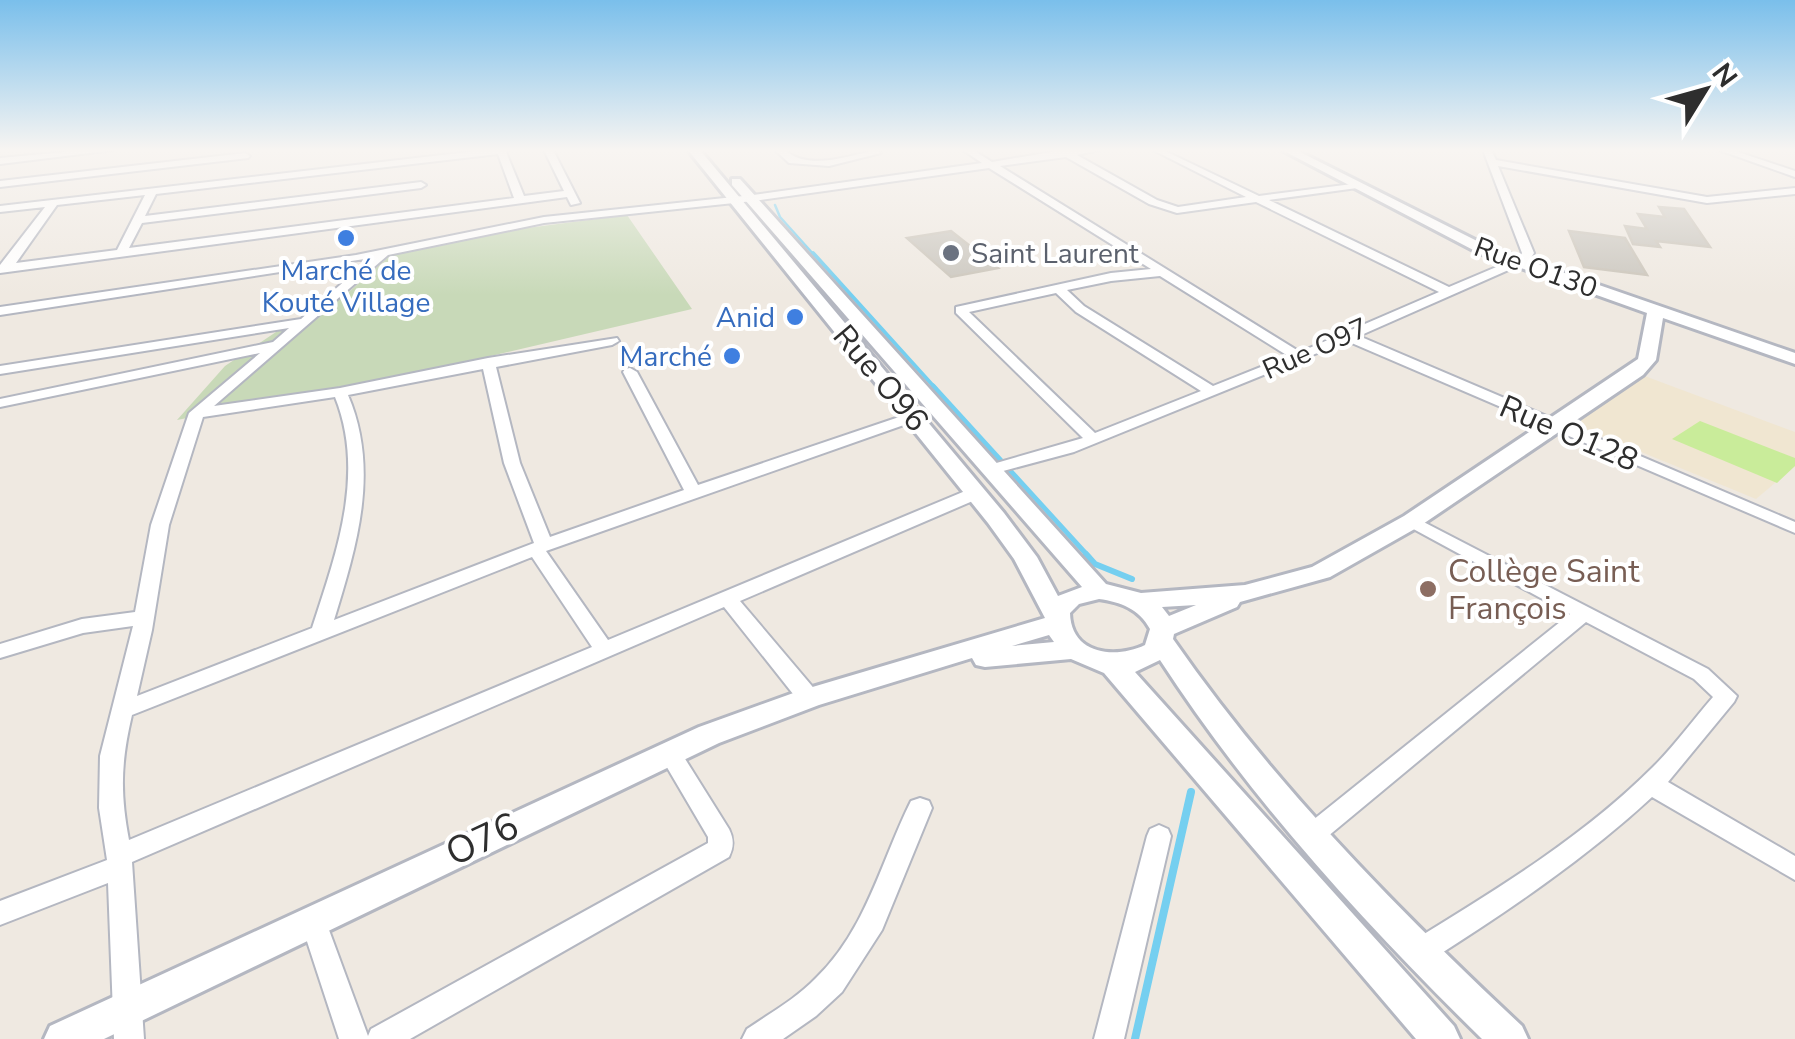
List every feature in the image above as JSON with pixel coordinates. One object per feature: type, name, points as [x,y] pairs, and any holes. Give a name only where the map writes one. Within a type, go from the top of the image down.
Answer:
[{"type":"main road","name":"Rue O130","points":[[1382,198],[1459,240],[1795,359]]},
{"type":"main road","name":"Rue O96","points":[[744,199],[1025,556],[1055,619]]},
{"type":"main road","name":"Rue O96","points":[[744,199],[1099,591]]},
{"type":"main road","points":[[1112,664],[1149,657],[1162,636],[1245,594],[1321,572],[1412,521],[1638,371],[1647,360],[1656,311]]},
{"type":"main road","points":[[913,668],[1055,619],[1076,595],[1099,591],[1139,600],[1245,594]]},
{"type":"main road","points":[[1139,600],[1155,613],[1162,636],[1239,752],[1421,951],[1509,1039]]},
{"type":"main road","points":[[1055,619],[1072,650]]},
{"type":"main road","points":[[913,668],[1072,650],[1112,664],[1441,1039]]},
{"type":"main road","name":"O76","points":[[63,1039],[127,1024],[313,920],[668,752],[809,698],[913,668]]},
{"type":"street","points":[[0,209],[85,198]]},
{"type":"street","points":[[121,253],[148,198]]},
{"type":"street","points":[[137,220],[311,198]]},
{"type":"street","points":[[423,198],[431,240]]},
{"type":"street","points":[[3,269],[531,198]]},
{"type":"street","points":[[573,198],[578,215]]},
{"type":"street","points":[[0,311],[386,251],[578,215],[748,198]]},
{"type":"street","points":[[1044,198],[1298,357]]},
{"type":"street","points":[[1149,198],[1169,209],[1270,198]]},
{"type":"street","points":[[1257,198],[1447,291]]},
{"type":"street","points":[[1506,198],[1528,254],[1516,262]]},
{"type":"street","points":[[3,269],[54,202]]},
{"type":"street","points":[[127,1024],[119,862],[110,784],[160,526],[197,413],[386,251]]},
{"type":"street","name":"Rue O97","points":[[992,469],[1035,460],[1212,392],[1516,262]]},
{"type":"street","points":[[1092,438],[960,310],[1058,288],[1160,272]]},
{"type":"street","points":[[1058,288],[1080,309],[1212,392]]},
{"type":"street","points":[[0,370],[305,322]]},
{"type":"street","points":[[217,335],[219,392]]},
{"type":"street","name":"Rue O128","points":[[1344,335],[1795,528]]},
{"type":"street","points":[[197,413],[340,392],[612,341]]},
{"type":"street","points":[[0,403],[278,345]]},
{"type":"street","points":[[488,362],[512,462],[539,547],[605,651]]},
{"type":"street","points":[[630,372],[694,493]]},
{"type":"street","points":[[320,634],[350,545],[353,513],[354,447],[347,405],[340,392]]},
{"type":"street","points":[[123,710],[539,547],[914,417]]},
{"type":"street","points":[[0,913],[976,492]]},
{"type":"street","points":[[1412,521],[1700,674],[1726,696],[1651,784],[1521,886],[1421,951]]},
{"type":"street","points":[[729,600],[809,698]]},
{"type":"street","points":[[1312,834],[1584,613]]},
{"type":"street","points":[[0,651],[82,626],[143,618]]},
{"type":"street","points":[[380,1039],[720,849],[720,836],[668,752]]},
{"type":"street","points":[[1651,784],[1795,869]]},
{"type":"street","points":[[757,1039],[830,985],[849,959],[881,906],[920,808]]},
{"type":"street","points":[[1109,1039],[1159,836]]},
{"type":"street","points":[[313,920],[354,1039]]},
{"type":"shaded area","points":[[1642,375],[1795,432],[1795,466],[1756,499],[1573,424]]},
{"type":"green space","points":[[627,215],[692,309],[422,372],[177,420],[225,366],[276,332],[343,297],[392,254],[482,234]]},
{"type":"green space","points":[[1700,421],[1795,458],[1795,466],[1777,483],[1672,439]]},
{"type":"building","points":[[1659,207],[1684,209],[1710,247],[1656,241],[1660,247],[1633,244],[1625,226],[1647,229],[1638,214],[1665,217]]},
{"type":"building","name":"Saint Laurent","points":[[951,231],[998,268],[951,277],[907,238]]},
{"type":"building","points":[[1569,231],[1625,238],[1647,275],[1584,267]]},
{"type":"waterway","points":[[775,205],[780,217],[815,256]]},
{"type":"waterway","points":[[813,253],[936,389]]},
{"type":"waterway","points":[[933,386],[1089,557]]},
{"type":"waterway","points":[[1086,554],[1095,564],[1132,579]]},
{"type":"waterway","points":[[1135,1039],[1191,792]]},
{"type":"place","name":"Marché de Kouté Village","points":[[346,238]]},
{"type":"place","name":"Saint Laurent","points":[[951,253]]},
{"type":"place","name":"Anid","points":[[795,317]]},
{"type":"place","name":"Marché","points":[[732,356]]},
{"type":"place","name":"Collège Saint François","points":[[1428,589]]}]
